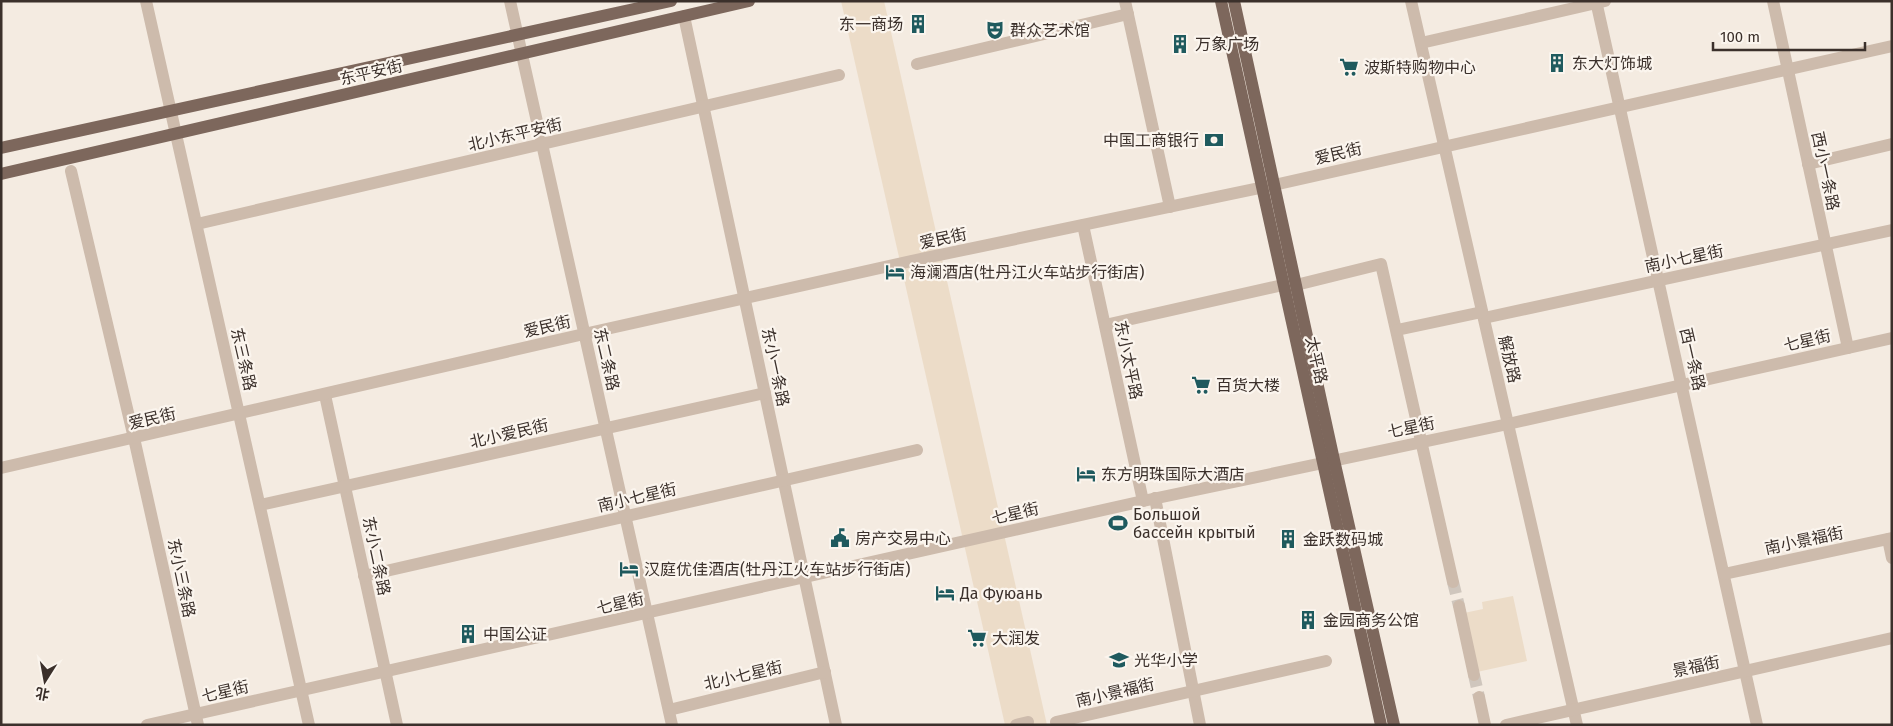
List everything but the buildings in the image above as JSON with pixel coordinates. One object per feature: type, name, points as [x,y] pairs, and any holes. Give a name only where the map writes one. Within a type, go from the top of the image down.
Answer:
[{"type":"main road","name":"东平安街","points":[[1,148],[671,1]]},
{"type":"main road","name":"东平安街","points":[[1,174],[749,1]]},
{"type":"main road","name":"太平路","points":[[1221,1],[1268,186],[1296,285],[1328,461],[1381,725]]},
{"type":"main road","name":"太平路","points":[[1234,1],[1268,186],[1283,285],[1394,725]]},
{"type":"street","name":"东三条路","points":[[146,1],[198,224],[309,725]]},
{"type":"street","name":"东二条路","points":[[510,1],[672,725]]},
{"type":"street","name":"解放路","points":[[1411,1],[1577,725]]},
{"type":"street","name":"西小一条路","points":[[1773,1],[1848,348]]},
{"type":"street","points":[[1421,43],[1599,2]]},
{"type":"street","name":"西一条路","points":[[1599,2],[1658,280],[1757,725]]},
{"type":"street","points":[[917,64],[1126,8],[1170,207]]},
{"type":"street","name":"东小一条路","points":[[684,16],[836,725]]},
{"type":"street","name":"爱民街","points":[[1,468],[924,258],[1268,186],[1892,46]]},
{"type":"street","name":"北小东平安街","points":[[198,224],[839,75]]},
{"type":"street","points":[[1808,164],[1892,144]]},
{"type":"street","name":"东小三条路","points":[[71,171],[134,438],[196,719]]},
{"type":"street","name":"东小太平路","points":[[1083,226],[1105,325],[1149,500],[1200,725]]},
{"type":"street","name":"南小七星街","points":[[1397,330],[1658,280],[1892,230]]},
{"type":"street","points":[[1296,285],[1381,264],[1453,582]]},
{"type":"street","points":[[1105,325],[1283,285]]},
{"type":"street","name":"七星街","points":[[147,725],[196,719],[302,690],[805,576],[1328,461],[1682,386],[1892,338]]},
{"type":"street","name":"北小爱民街","points":[[260,505],[765,393]]},
{"type":"street","name":"东小二条路","points":[[325,394],[397,725]]},
{"type":"street","name":"南小七星街","points":[[364,576],[917,450]]},
{"type":"street","points":[[1890,538],[1892,558]]},
{"type":"street","name":"南小景福街","points":[[1724,574],[1890,538]]},
{"type":"street","points":[[1458,606],[1474,675]]},
{"type":"street","name":"景福街","points":[[1506,725],[1892,638]]},
{"type":"street","name":"南小景福街","points":[[1056,722],[1326,661]]},
{"type":"street","name":"北小七星街","points":[[669,710],[825,672]]},
{"type":"street","points":[[1479,697],[1485,725]]},
{"type":"shaded area","points":[[841,1],[884,1],[1047,725],[1005,725]]},
{"type":"shaded area","points":[[1513,596],[1527,661],[1477,672],[1464,613],[1483,609],[1482,602]]},
{"type":"tunnel","points":[[1453,582],[1459,606]]},
{"type":"tunnel","points":[[1474,675],[1479,697]]},
{"type":"place","name":"东一商场","points":[[918,24]]},
{"type":"place","name":"群众艺术馆","points":[[995,30]]},
{"type":"place","name":"万象广场","points":[[1180,44]]},
{"type":"place","name":"东大灯饰城","points":[[1557,63]]},
{"type":"place","name":"波斯特购物中心","points":[[1349,67]]},
{"type":"place","name":"中国工商银行","points":[[1214,140]]},
{"type":"place","name":"海澜酒店(牡丹江火车站步行街店)","points":[[895,272]]},
{"type":"place","name":"百货大楼","points":[[1201,385]]},
{"type":"place","name":"东方明珠国际大酒店","points":[[1086,474]]},
{"type":"place","name":"Большой бассейн крытый","points":[[1118,523]]},
{"type":"place","name":"房产交易中心","points":[[840,538]]},
{"type":"place","name":"金跃数码城","points":[[1288,539]]},
{"type":"place","name":"汉庭优佳酒店(牡丹江火车站步行街店)","points":[[629,569]]},
{"type":"place","name":"Да Фуюань","points":[[945,593]]},
{"type":"place","name":"金园商务公馆","points":[[1308,620]]},
{"type":"place","name":"中国公证","points":[[468,634]]},
{"type":"place","name":"大润发","points":[[977,638]]},
{"type":"place","name":"光华小学","points":[[1119,660]]}]
